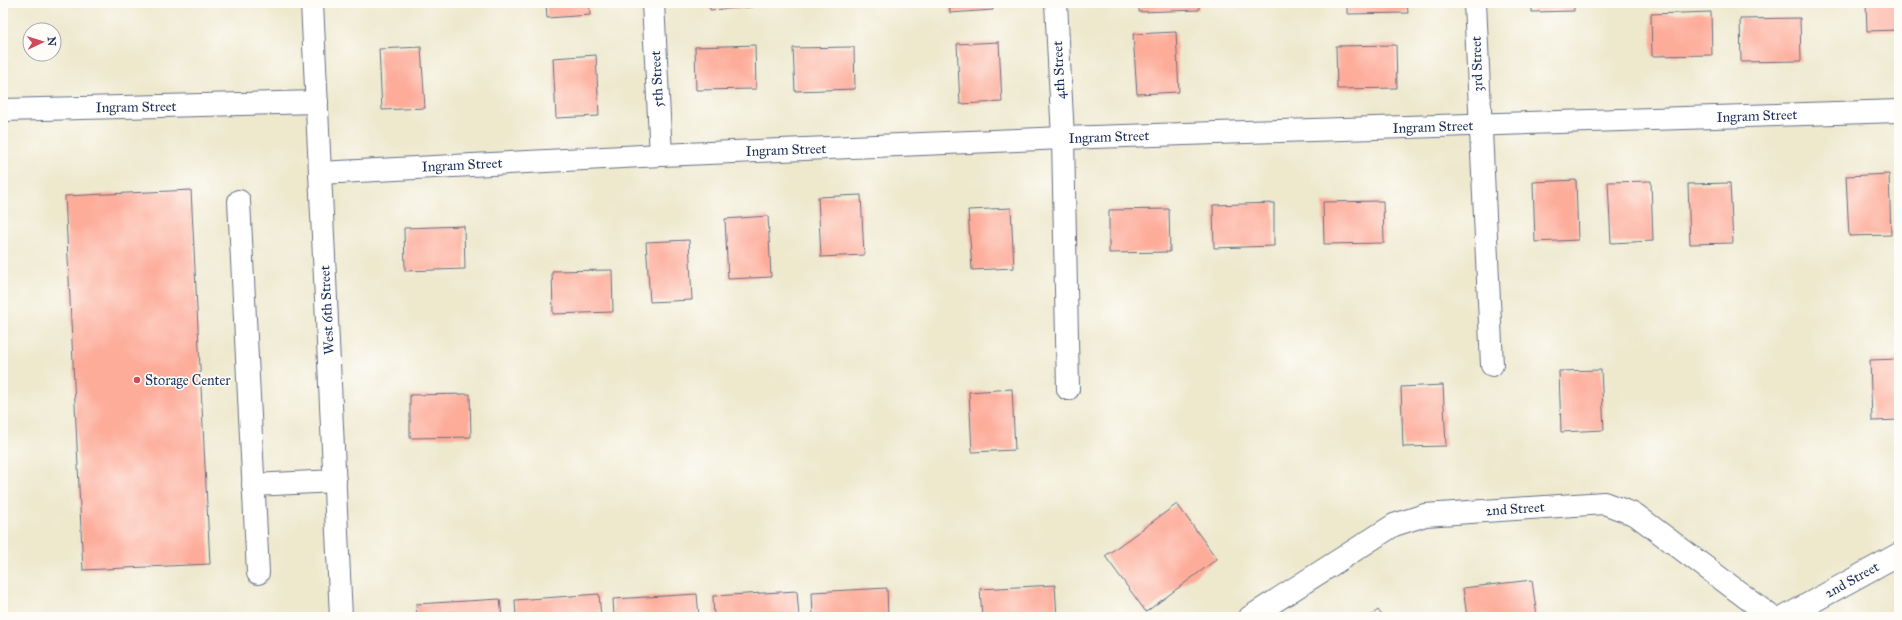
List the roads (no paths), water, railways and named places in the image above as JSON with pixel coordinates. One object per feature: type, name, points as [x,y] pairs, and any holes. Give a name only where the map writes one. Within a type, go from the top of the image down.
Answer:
[{"type":"street","name":"West 6th Street","points":[[312,3],[341,617]]},
{"type":"street","name":"5th Street","points":[[653,3],[661,155]]},
{"type":"street","name":"4th Street","points":[[1056,3],[1063,138],[1068,390]]},
{"type":"street","name":"3rd Street","points":[[1475,3],[1479,125],[1492,365]]},
{"type":"street","name":"Ingram Street","points":[[3,110],[317,102]]},
{"type":"street","name":"Ingram Street","points":[[320,173],[661,155],[1063,138],[1899,111]]},
{"type":"street","points":[[239,201],[258,573]]},
{"type":"street","points":[[253,485],[335,481]]},
{"type":"street","name":"2nd Street","points":[[1250,617],[1394,525],[1425,515],[1604,503],[1636,515],[1772,617]]},
{"type":"street","name":"2nd Street","points":[[1785,617],[1899,554]]},
{"type":"place","name":"Storage Center","points":[[137,380]]}]
